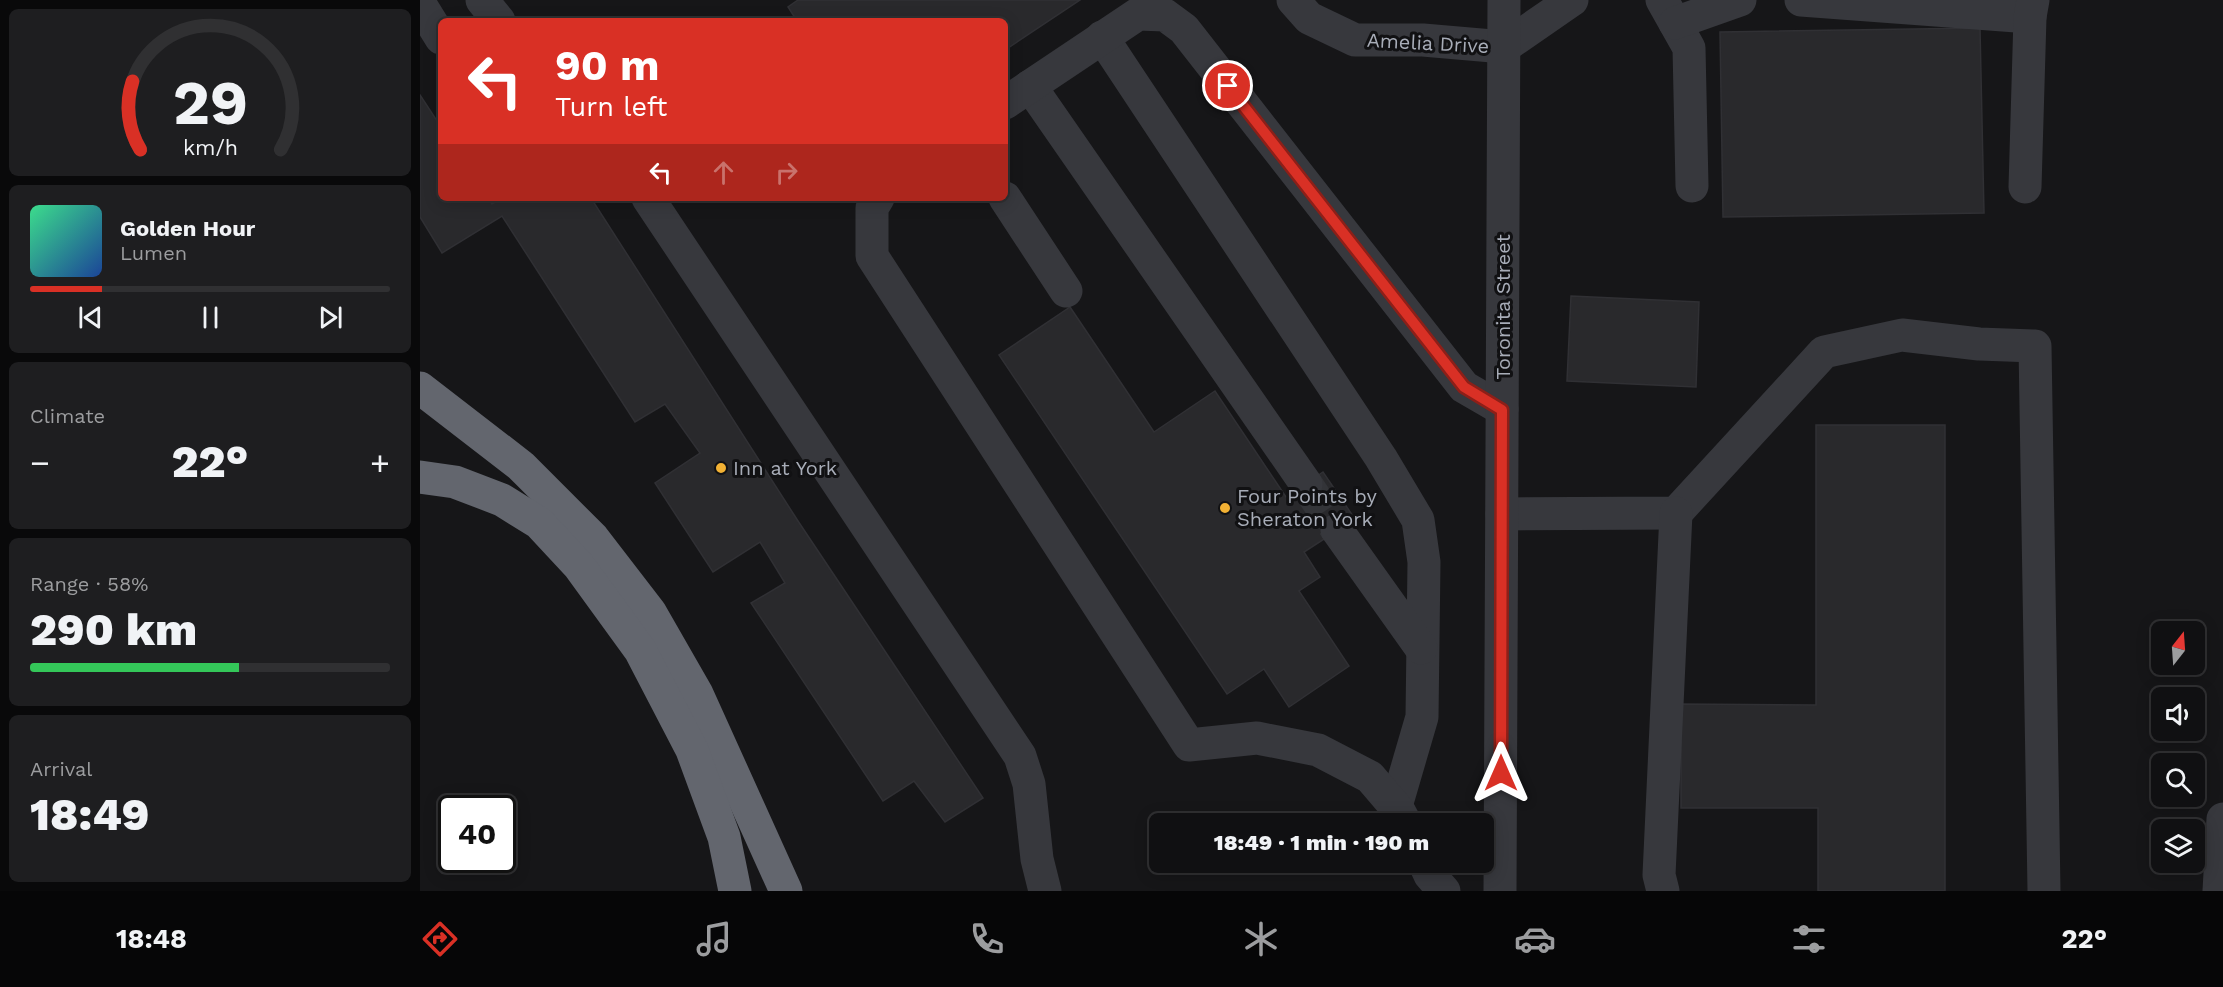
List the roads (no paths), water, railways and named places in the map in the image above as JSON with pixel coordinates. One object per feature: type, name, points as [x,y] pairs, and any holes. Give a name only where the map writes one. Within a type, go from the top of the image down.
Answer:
[{"type":"highway","points":[[420,388],[521,466],[593,538],[650,612],[697,694],[786,891]]},
{"type":"highway","points":[[420,477],[455,482],[502,500],[538,523],[579,566],[640,650],[692,750],[724,837],[735,891]]},
{"type":"street","points":[[424,0],[420,4],[438,33]]},
{"type":"street","points":[[482,0],[497,18]]},
{"type":"street","name":"Amelia Drive","points":[[1293,0],[1309,18],[1355,40],[1423,40],[1504,47]]},
{"type":"street","name":"Toronita Street","points":[[1500,891],[1504,0]]},
{"type":"street","points":[[1504,47],[1572,0]]},
{"type":"street","points":[[1692,186],[1689,48],[1668,12],[1740,0]]},
{"type":"street","points":[[1801,0],[2032,8],[2025,187]]},
{"type":"street","points":[[1306,484],[1017,95],[1138,14],[1165,15],[1184,29],[1464,387],[1502,410]]},
{"type":"street","points":[[1102,38],[1381,458],[1418,520],[1424,562],[1421,648],[1422,717],[1401,813]]},
{"type":"street","points":[[650,201],[1020,756],[1029,784],[1038,859],[1045,891]]},
{"type":"street","points":[[876,201],[872,208],[872,256],[1189,745],[1257,738],[1318,750],[1370,777],[1399,813]]},
{"type":"street","points":[[1007,201],[1066,291]]},
{"type":"street","points":[[1663,891],[1659,874],[1676,513],[1824,352],[1902,336],[1979,344],[2035,346],[2044,891]]},
{"type":"street","points":[[1502,514],[1676,513]]},
{"type":"street","points":[[1337,530],[1421,648]]},
{"type":"street","points":[[2219,891],[2223,819]]},
{"type":"street","points":[[1429,873],[1444,891]]},
{"type":"tunnel","points":[[1306,484],[1337,530]]},
{"type":"place","name":"Inn at York","points":[[721,468]]},
{"type":"place","name":"Four Points by Sheraton York","points":[[1225,508]]}]
